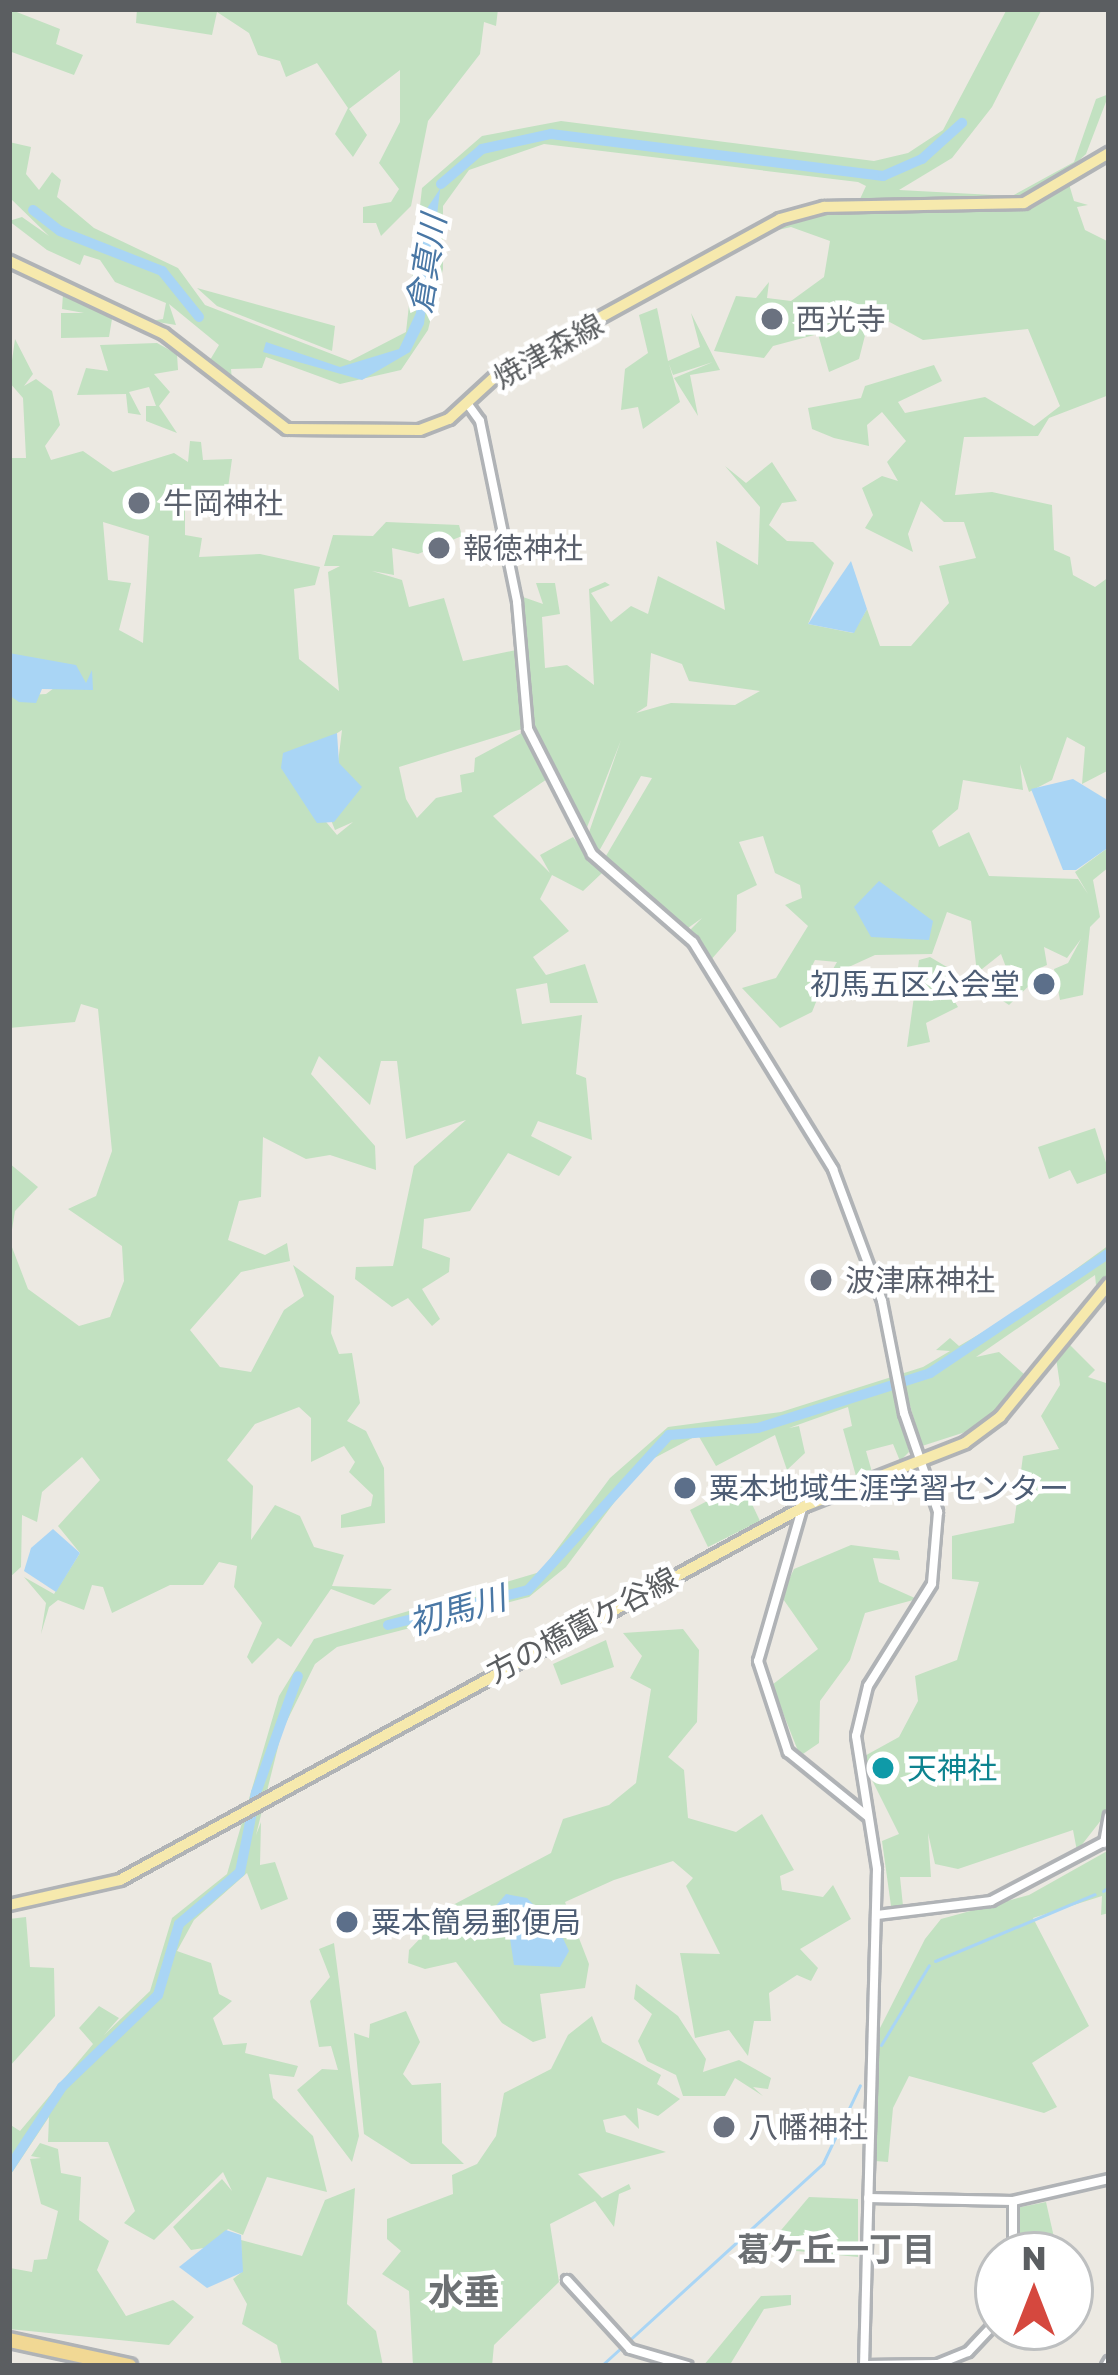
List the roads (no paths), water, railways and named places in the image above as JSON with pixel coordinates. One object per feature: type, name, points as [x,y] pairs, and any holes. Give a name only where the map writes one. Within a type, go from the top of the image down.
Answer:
[{"type":"highway","points":[[9,2338],[129,2366]]},
{"type":"main road","name":"焼津森線","points":[[9,261],[164,334],[296,431],[420,430],[467,403],[499,374],[780,219],[824,207],[1024,203],[1109,153]]},
{"type":"main road","name":"方の橋薗ケ谷線","points":[[9,1905],[96,1889],[802,1508],[922,1461],[988,1429],[1109,1284]]},
{"type":"street","points":[[467,403],[480,421],[517,602],[528,729],[592,854],[693,942],[833,1169],[882,1300],[940,1552],[923,1604],[860,1711],[856,1763],[868,1816],[877,1915],[864,2366],[938,2364],[974,2346]]},
{"type":"street","points":[[802,1508],[758,1661],[788,1752],[868,1816]]},
{"type":"street","points":[[877,1915],[991,1901],[1107,1841],[1109,1816]]},
{"type":"street","points":[[868,2198],[1013,2200],[1109,2179]]},
{"type":"street","points":[[1012,2231],[1013,2200]]},
{"type":"street","points":[[567,2280],[630,2349],[688,2366]]},
{"type":"water","points":[[457,163],[440,190],[424,324],[410,352],[362,380],[263,352],[266,342],[340,367],[399,349],[416,313],[426,210]]},
{"type":"water","points":[[851,561],[867,609],[854,633],[808,624]]},
{"type":"water","points":[[9,653],[76,665],[86,683],[92,670],[93,690],[42,689],[36,703],[19,702],[9,695]]},
{"type":"water","points":[[337,733],[339,763],[362,787],[334,822],[317,823],[281,768],[283,753]]},
{"type":"water","points":[[1073,779],[1109,801],[1109,847],[1076,870],[1063,870],[1031,789]]},
{"type":"water","points":[[879,881],[933,921],[929,940],[871,937],[854,907]]},
{"type":"water","points":[[53,1529],[80,1553],[56,1592],[24,1571],[31,1548]]},
{"type":"water","points":[[506,1894],[527,1898],[560,1932],[569,1951],[560,1967],[514,1965],[509,1932],[488,1915]]},
{"type":"water","points":[[226,2230],[241,2235],[243,2272],[207,2288],[179,2267]]},
{"type":"waterway","name":"倉真川","points":[[441,184],[482,149],[551,134],[883,176],[922,159],[962,123]]},
{"type":"waterway","name":"倉真川","points":[[33,210],[60,231],[162,271],[199,317]]},
{"type":"waterway","name":"初馬川","points":[[388,1625],[528,1590],[669,1435],[758,1428],[930,1373],[1109,1253]]},
{"type":"waterway","name":"初馬川","points":[[9,2168],[62,2087],[158,1995],[179,1924],[240,1872],[256,1793],[298,1676]]},
{"type":"waterway","points":[[1103,1891],[1109,1887]]},
{"type":"waterway","points":[[935,1961],[1095,1894]]},
{"type":"waterway","points":[[881,2045],[929,1965]]},
{"type":"waterway","points":[[601,2366],[823,2163],[860,2085]]},
{"type":"place","name":"西光寺","points":[[772,319]]},
{"type":"place","name":"牛岡神社","points":[[139,503]]},
{"type":"place","name":"報徳神社","points":[[439,548]]},
{"type":"place","name":"初馬五区公会堂","points":[[1044,984]]},
{"type":"place","name":"波津麻神社","points":[[821,1280]]},
{"type":"place","name":"粟本地域生涯学習センター","points":[[685,1488]]},
{"type":"place","name":"天神社","points":[[883,1768]]},
{"type":"place","name":"粟本簡易郵便局","points":[[347,1922]]},
{"type":"place","name":"八幡神社","points":[[724,2127]]},
{"type":"district","name":"葛ケ丘一丁目","points":[[836,2249]]},
{"type":"district","name":"水垂","points":[[464,2292]]}]
